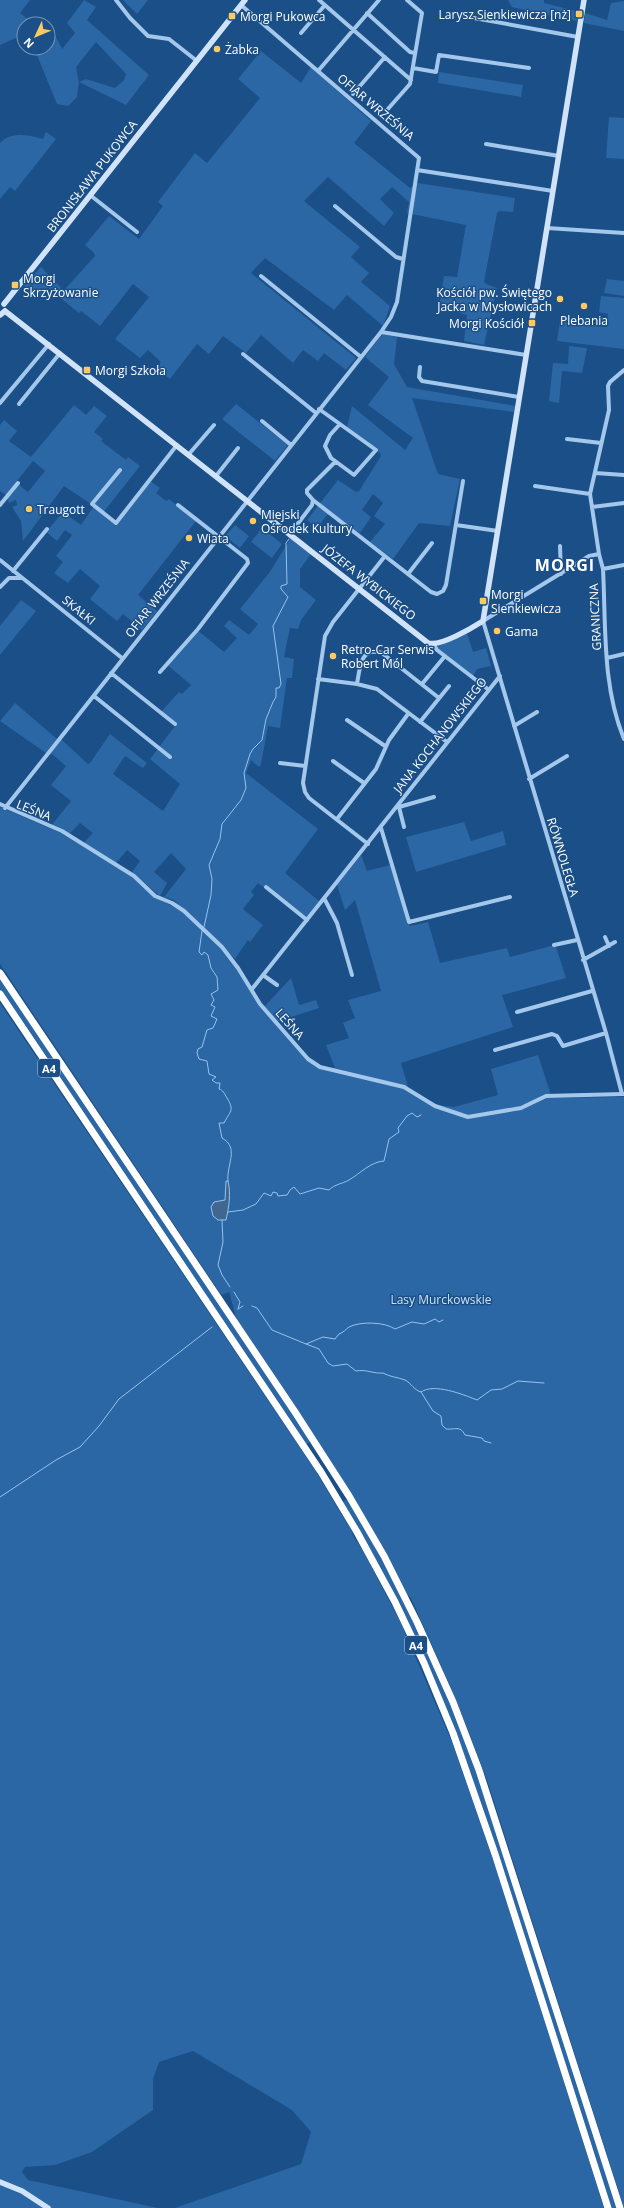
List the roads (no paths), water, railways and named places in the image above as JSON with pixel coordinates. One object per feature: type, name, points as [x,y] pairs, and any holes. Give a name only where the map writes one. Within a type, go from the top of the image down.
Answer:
[{"type":"highway","name":"A4","points":[[0,973],[331,1467],[384,1556],[415,1616],[453,1702],[479,1770],[620,2208]]},
{"type":"highway","name":"A4","points":[[0,994],[321,1472],[357,1532],[400,1613],[437,1694],[473,1787],[608,2208]]},
{"type":"street","points":[[116,0],[130,18],[148,36],[169,39],[197,61]]},
{"type":"street","points":[[319,0],[411,80]]},
{"type":"street","points":[[387,110],[411,80],[422,14],[407,0]]},
{"type":"street","points":[[483,621],[584,0]]},
{"type":"street","points":[[318,71],[377,1]]},
{"type":"street","name":"BRONISŁAWA PUKOWCA","points":[[2,304],[90,196],[243,2]]},
{"type":"street","name":"OFIAR WRZEŚNIA","points":[[5,808],[381,332],[391,317],[397,302],[419,158],[417,154],[318,71],[243,2]]},
{"type":"street","points":[[302,32],[325,5]]},
{"type":"street","points":[[367,14],[410,52],[415,53]]},
{"type":"street","points":[[463,16],[578,37]]},
{"type":"street","points":[[413,68],[436,72],[439,55],[529,68]]},
{"type":"street","points":[[353,94],[385,58]]},
{"type":"street","points":[[486,144],[559,156]]},
{"type":"street","points":[[417,170],[553,192]]},
{"type":"street","points":[[90,196],[137,232]]},
{"type":"street","points":[[335,206],[396,257],[403,259]]},
{"type":"street","points":[[548,228],[624,233]]},
{"type":"street","points":[[261,276],[361,356]]},
{"type":"street","points":[[0,315],[5,311],[2,304]]},
{"type":"street","name":"JÓZEFA WYBICKIEGO","points":[[5,311],[428,642],[434,644],[445,656],[489,690]]},
{"type":"street","points":[[381,332],[526,355]]},
{"type":"street","points":[[0,403],[49,344]]},
{"type":"street","points":[[19,404],[60,353]]},
{"type":"street","points":[[243,354],[316,413]]},
{"type":"street","points":[[420,367],[419,377],[422,381],[519,397]]},
{"type":"street","name":"GRANICZNA","points":[[624,370],[610,382],[608,386],[609,410],[600,443],[590,494],[599,554],[603,569],[608,681],[619,726],[624,739]]},
{"type":"street","points":[[319,409],[340,424],[376,450],[354,475],[335,462],[327,452],[325,446],[330,435],[340,424]]},
{"type":"street","points":[[262,421],[291,445]]},
{"type":"street","points":[[189,454],[214,425]]},
{"type":"street","points":[[567,440],[600,443]]},
{"type":"street","points":[[120,470],[92,504],[116,523],[177,445]]},
{"type":"street","points":[[216,476],[238,448]]},
{"type":"street","points":[[335,462],[306,491],[313,500],[431,592],[437,594],[443,591],[446,585],[464,481]]},
{"type":"street","points":[[595,473],[624,475]]},
{"type":"street","points":[[0,506],[18,483]]},
{"type":"street","points":[[535,486],[590,494]]},
{"type":"street","points":[[290,534],[312,505],[313,500]]},
{"type":"street","points":[[592,506],[624,503]]},
{"type":"street","points":[[160,672],[198,629],[248,566],[247,559],[178,504]]},
{"type":"street","points":[[456,525],[498,531]]},
{"type":"street","points":[[13,571],[47,529]]},
{"type":"street","points":[[408,574],[432,543]]},
{"type":"street","points":[[560,546],[561,574]]},
{"type":"street","points":[[434,644],[483,621],[589,556],[599,554]]},
{"type":"street","points":[[368,844],[337,820],[305,792],[302,783],[318,679],[327,633],[385,556]]},
{"type":"street","name":"SKAŁKI","points":[[0,560],[122,658]]},
{"type":"street","points":[[603,569],[624,565]]},
{"type":"street","points":[[0,587],[9,578],[23,578]]},
{"type":"street","name":"RÓWNOLEGŁA","points":[[483,621],[623,1094]]},
{"type":"street","points":[[357,684],[362,658],[373,651],[382,653],[439,698]]},
{"type":"street","points":[[607,658],[624,654]]},
{"type":"street","points":[[422,684],[445,656]]},
{"type":"street","points":[[112,673],[175,724]]},
{"type":"street","name":"JANA KOCHANOWSKIEGO","points":[[252,989],[398,807],[447,742],[500,676]]},
{"type":"street","points":[[318,679],[357,684],[384,693],[408,714],[447,742]]},
{"type":"street","points":[[420,722],[449,686]]},
{"type":"street","points":[[94,696],[170,757]]},
{"type":"street","points":[[514,726],[537,712]]},
{"type":"street","points":[[337,820],[364,782],[376,769],[384,754],[385,746],[408,714]]},
{"type":"street","points":[[347,720],[385,746]]},
{"type":"street","points":[[619,726],[624,725]]},
{"type":"street","points":[[529,779],[567,756]]},
{"type":"street","points":[[333,761],[364,782]]},
{"type":"street","points":[[280,763],[305,766]]},
{"type":"street","name":"JANA KOCHANOWSKIEGO","points":[[398,807],[434,797]]},
{"type":"street","name":"LEŚNA","points":[[0,804],[5,808],[62,832],[134,876],[155,896],[172,903],[184,911],[222,947],[252,989],[260,1004],[314,1064],[404,1087],[435,1106],[468,1117],[521,1108],[546,1096],[623,1094]]},
{"type":"street","name":"JANA KOCHANOWSKIEGO","points":[[398,807],[404,827]]},
{"type":"street","points":[[381,828],[383,830],[409,922],[510,897]]},
{"type":"street","points":[[266,887],[307,920]]},
{"type":"street","points":[[324,898],[336,923],[352,975]]},
{"type":"street","points":[[604,937],[609,946]]},
{"type":"street","points":[[554,945],[577,940]]},
{"type":"street","points":[[583,960],[615,942]]},
{"type":"street","points":[[263,975],[277,985]]},
{"type":"street","points":[[517,1012],[592,991]]},
{"type":"street","points":[[495,1050],[552,1034],[557,1036],[563,1046],[606,1034]]},
{"type":"street","points":[[0,2182],[25,2193],[48,2208]]},
{"type":"waterway","points":[[204,927],[211,895],[212,879],[209,865],[220,839],[222,824],[241,800],[246,788],[244,773],[250,754],[262,740],[266,719],[276,697],[276,688],[279,688],[281,684],[273,626],[288,597],[281,589],[281,586],[287,584],[286,543],[289,539]]},
{"type":"waterway","points":[[202,931],[199,952],[202,955],[204,952],[208,955],[211,968],[217,977],[218,990],[211,994],[214,1000],[211,1005],[215,1007],[211,1016],[217,1019],[213,1028],[207,1030],[202,1047],[198,1049],[197,1053],[199,1059],[207,1061],[209,1074],[216,1077],[212,1080],[216,1083],[220,1083],[219,1089],[222,1090],[231,1106],[231,1111],[224,1123],[219,1123],[222,1138],[227,1142],[231,1152],[228,1181]]},
{"type":"waterway","points":[[228,1212],[243,1210],[256,1204],[264,1193],[271,1196],[273,1192],[277,1193],[278,1196],[287,1195],[294,1187],[300,1194],[319,1188],[329,1190],[353,1177],[374,1163],[384,1161],[389,1139],[399,1132],[398,1128],[407,1116],[412,1113],[417,1117],[421,1115]]},
{"type":"waterway","points":[[222,1220],[223,1242],[218,1265],[222,1275],[230,1287]]},
{"type":"waterway","points":[[234,1292],[240,1302],[238,1309]]},
{"type":"waterway","points":[[238,1309],[243,1306]]},
{"type":"waterway","points":[[252,1306],[257,1308],[272,1330],[306,1344],[323,1337],[335,1339],[339,1334],[354,1325],[373,1323],[385,1325],[395,1329],[412,1322],[424,1324],[435,1319],[439,1322],[443,1320]]},
{"type":"waterway","points":[[0,1497],[56,1460],[80,1447],[99,1426],[119,1399],[212,1327]]},
{"type":"waterway","points":[[306,1344],[319,1349],[328,1363],[333,1366],[347,1364],[356,1371],[383,1373],[405,1380],[416,1390],[421,1392],[433,1389],[448,1390],[477,1400],[491,1390],[502,1389],[518,1381],[544,1383]]},
{"type":"waterway","points":[[421,1392],[433,1411],[441,1416],[442,1425],[446,1429],[459,1429],[465,1435],[482,1438],[484,1441],[491,1443]]},
{"type":"place","name":"Larysz Sienkiewicza [nż]","points":[[579,14]]},
{"type":"place","name":"Morgi Pukowca","points":[[232,16]]},
{"type":"place","name":"Żabka","points":[[217,49]]},
{"type":"place","name":"Morgi Skrzyżowanie","points":[[15,285]]},
{"type":"place","name":"Kościół pw. Świętego Jacka w Mysłowicach","points":[[560,299]]},
{"type":"place","name":"Plebania","points":[[584,306]]},
{"type":"place","name":"Morgi Kościół","points":[[532,323]]},
{"type":"place","name":"Morgi Szkoła","points":[[87,370]]},
{"type":"place","name":"Traugott","points":[[29,509]]},
{"type":"place","name":"Miejski Ośrodek Kultury","points":[[253,521]]},
{"type":"place","name":"Wiata","points":[[189,538]]},
{"type":"place","name":"Morgi Sienkiewicza","points":[[483,601]]},
{"type":"place","name":"Gama","points":[[497,631]]},
{"type":"place","name":"Retro-Car Serwis Robert Mól","points":[[333,656]]},
{"type":"district","name":"MORGI","points":[[565,565]]},
{"type":"park label","name":"Lasy Murckowskie","points":[[441,1299]]}]
